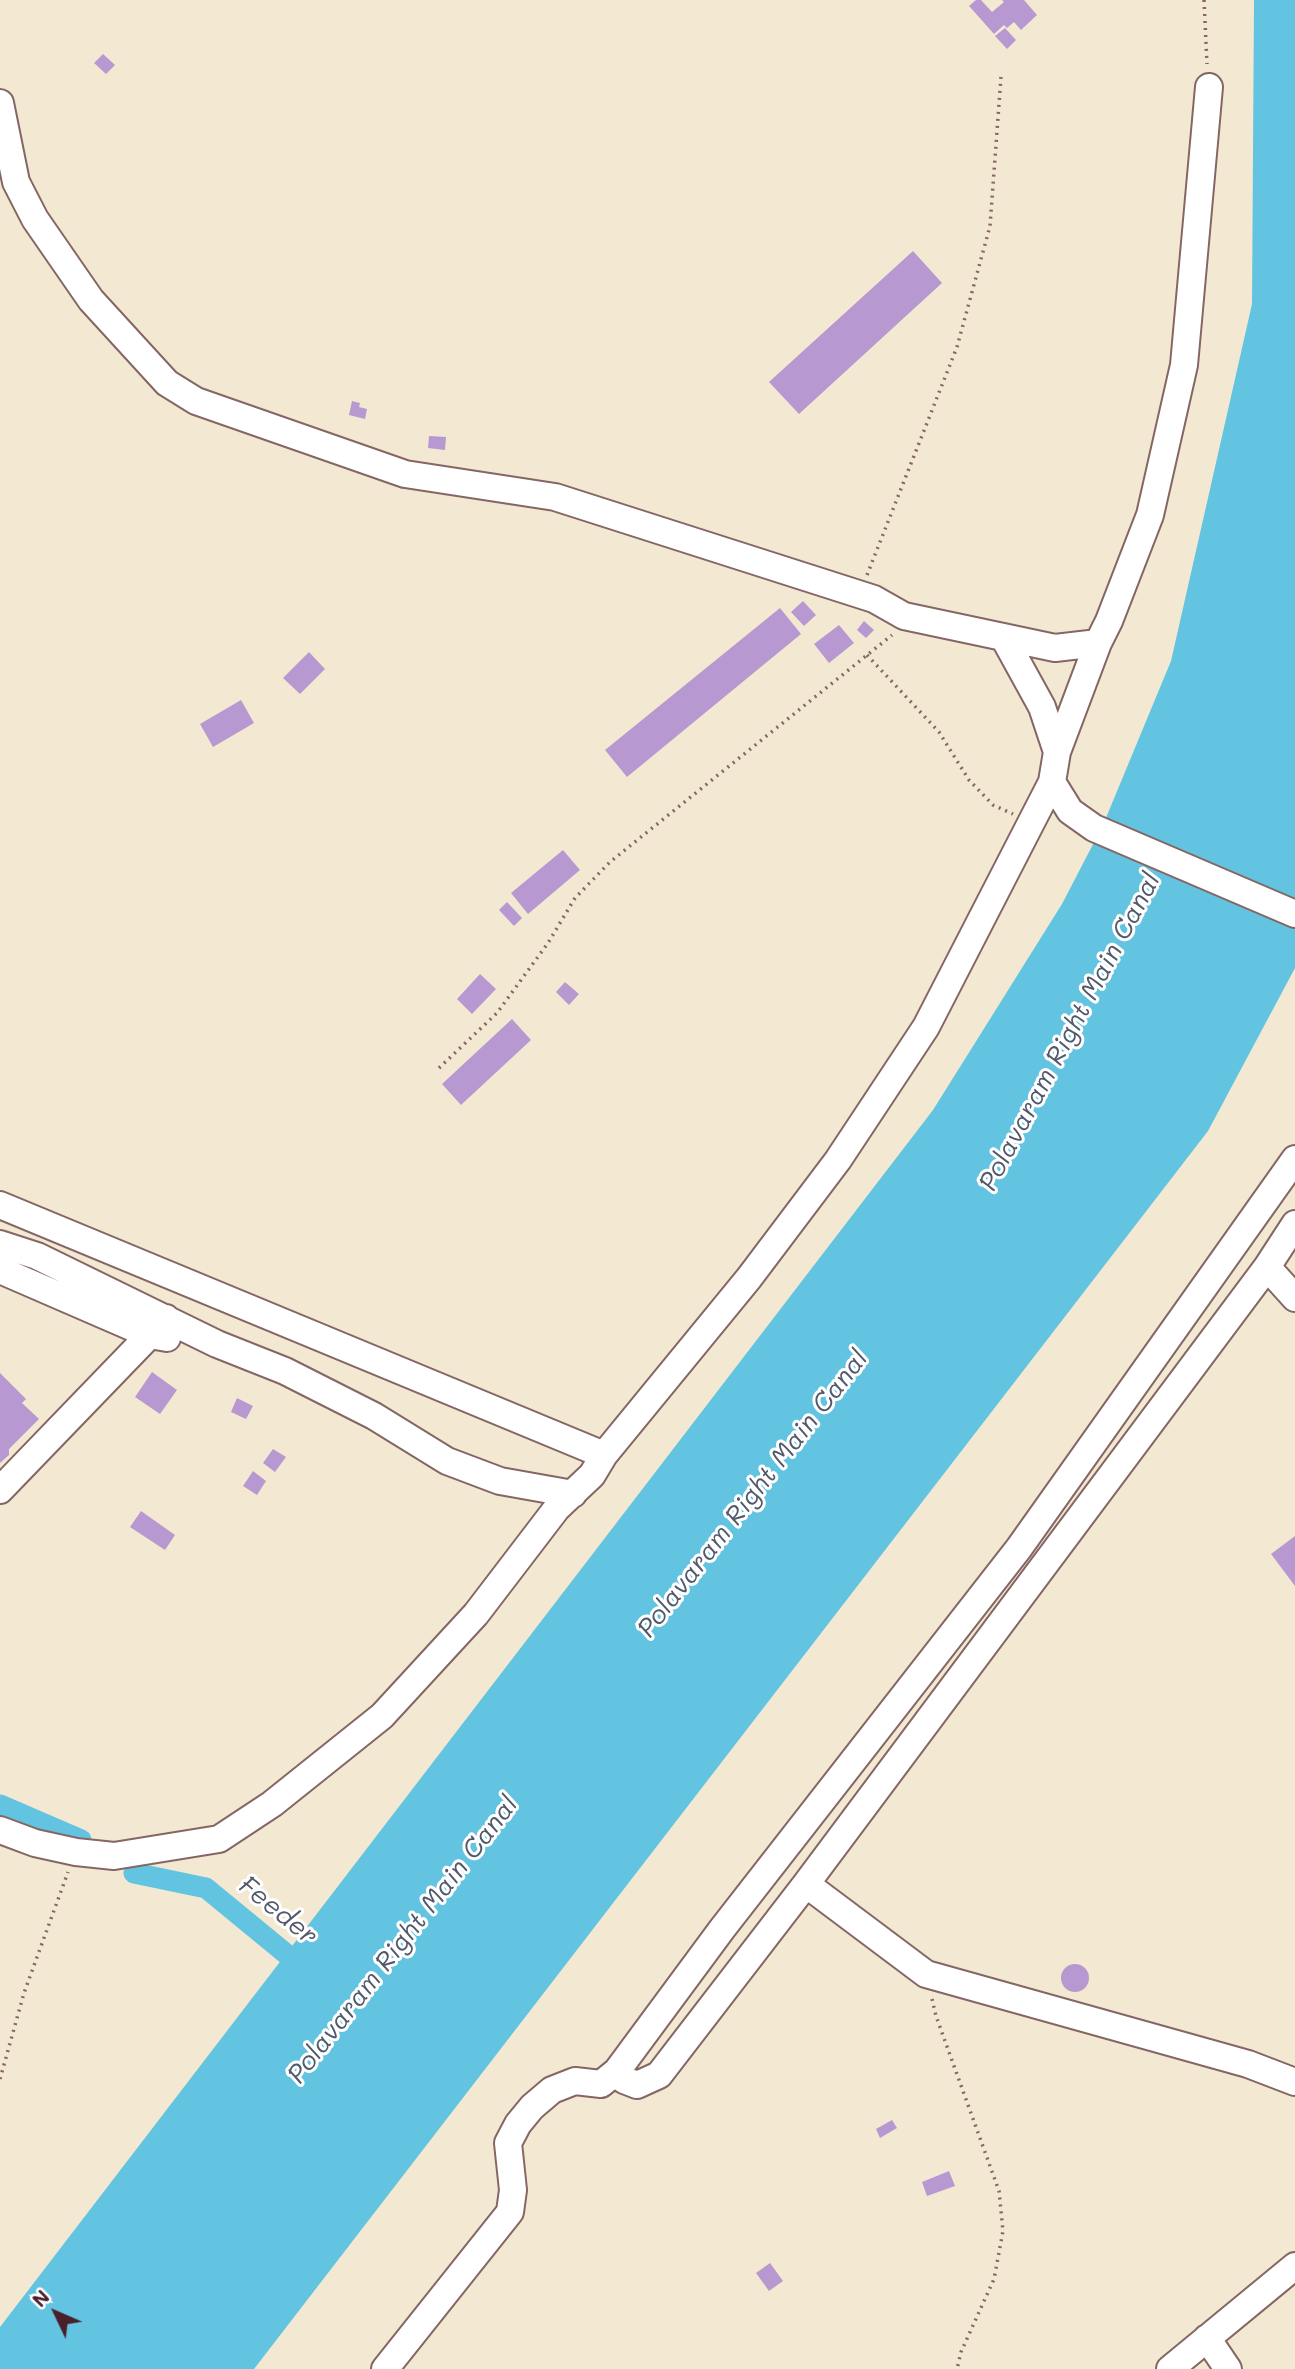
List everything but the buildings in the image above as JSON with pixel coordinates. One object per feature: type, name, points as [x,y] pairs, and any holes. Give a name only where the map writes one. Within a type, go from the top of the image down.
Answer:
[{"type":"street","points":[[0,1830],[35,1843],[76,1852],[114,1856],[219,1839],[272,1804],[382,1716],[476,1614],[558,1508],[592,1475],[604,1455],[749,1279],[838,1160],[926,1027],[1052,782],[1056,752],[1150,515],[1184,365],[1209,86]]},
{"type":"street","points":[[0,103],[16,182],[34,219],[91,300],[167,383],[196,401],[405,474],[555,497],[874,598],[904,616],[1055,648],[1098,643]]},
{"type":"street","points":[[1004,638],[1042,707],[1056,752]]},
{"type":"street","points":[[1052,782],[1070,811],[1094,828],[1295,914]]},
{"type":"street","points":[[385,2369],[510,2212],[513,2190],[508,2143],[518,2124],[532,2107],[552,2090],[575,2081],[601,2084],[617,2071],[729,1919],[1020,1548],[1295,1159]]},
{"type":"street","points":[[0,1205],[604,1455]]},
{"type":"street","points":[[617,2071],[624,2080],[637,2085],[659,2075],[806,1884],[1267,1267],[1295,1224]]},
{"type":"street","points":[[0,1244],[37,1256],[158,1327]]},
{"type":"street","points":[[1267,1267],[1295,1297]]},
{"type":"street","points":[[0,1270],[158,1327],[217,1344],[285,1371],[374,1416],[447,1461],[500,1482],[573,1494]]},
{"type":"street","points":[[0,1490],[158,1327]]},
{"type":"street","points":[[806,1884],[926,1974],[1248,2064],[1295,2082]]},
{"type":"street","points":[[1170,2369],[1295,2266]]},
{"type":"street","points":[[1207,2338],[1228,2369]]},
{"type":"path","points":[[1204,0],[1209,86]]},
{"type":"path","points":[[859,595],[957,347],[968,307],[990,226],[1001,77]]},
{"type":"path","points":[[439,1068],[497,1013],[548,943],[575,898],[610,862],[895,633],[904,616]]},
{"type":"path","points":[[867,655],[939,732],[969,780],[993,806],[1031,822]]},
{"type":"path","points":[[0,2079],[24,1993],[76,1852]]},
{"type":"path","points":[[926,1974],[936,2016],[999,2191],[1003,2231],[994,2278],[961,2352],[957,2369]]},
{"type":"water","name":"Polavaram Right Main Canal","points":[[1254,0],[1295,0],[1295,968],[1208,1131],[254,2369],[0,2369],[0,2327],[933,1110],[1062,904],[1103,825],[1171,661],[1252,304]]},
{"type":"waterway","name":"Feeder","points":[[0,1805],[81,1840]]},
{"type":"waterway","name":"Feeder","points":[[134,1873],[206,1888],[307,1971]]}]
